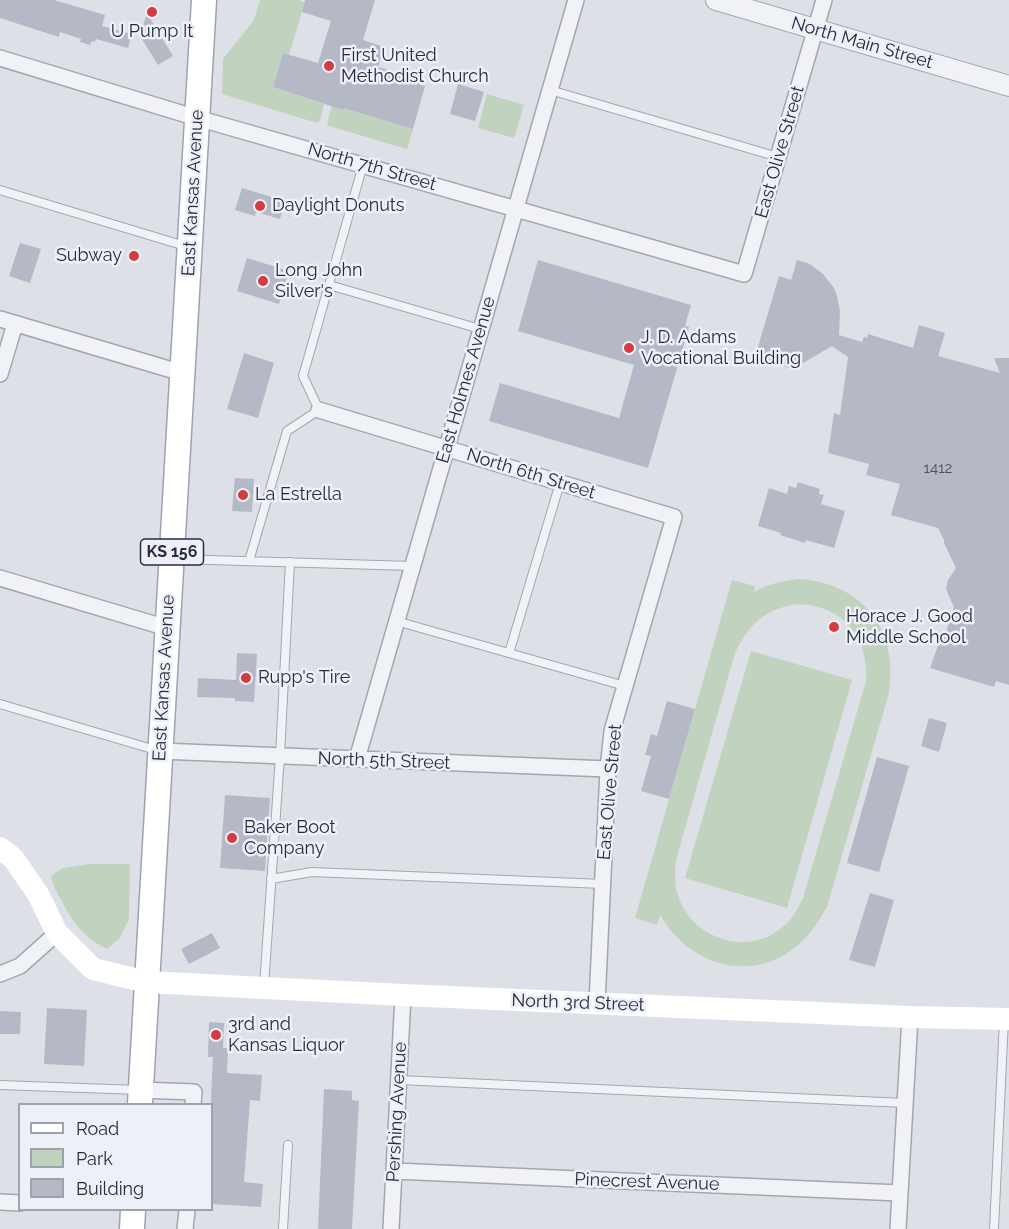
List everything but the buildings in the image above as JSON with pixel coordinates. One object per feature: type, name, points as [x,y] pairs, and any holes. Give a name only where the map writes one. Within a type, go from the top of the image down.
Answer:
[{"type":"main road","name":"East Kansas Avenue","points":[[140,1097],[204,0]]},
{"type":"main road","name":"North 3rd Street","points":[[0,848],[13,858],[38,894],[57,933],[93,969],[147,982],[910,1017],[1007,1018]]},
{"type":"main road","points":[[132,1229],[134,1211]]},
{"type":"street","name":"East Holmes Avenue","points":[[357,759],[576,0]]},
{"type":"street","name":"North Main Street","points":[[716,0],[1009,86]]},
{"type":"street","name":"East Olive Street","points":[[744,274],[824,0]]},
{"type":"street","name":"North 7th Street","points":[[0,58],[197,118],[744,274]]},
{"type":"street","points":[[0,374],[7,322],[182,373]]},
{"type":"street","name":"North 6th Street","points":[[319,410],[674,518]]},
{"type":"street","name":"East Olive Street","points":[[597,1003],[612,731],[674,518]]},
{"type":"street","points":[[0,578],[167,628]]},
{"type":"street","name":"North 5th Street","points":[[160,752],[609,770]]},
{"type":"street","points":[[0,974],[20,966],[57,933]]},
{"type":"street","name":"Pershing Avenue","points":[[391,1229],[403,995]]},
{"type":"street","points":[[898,1229],[910,1017]]},
{"type":"street","points":[[140,1097],[194,1092],[193,1103]]},
{"type":"street","name":"Pinecrest Avenue","points":[[394,1171],[900,1193]]},
{"type":"street","points":[[0,1202],[18,1203]]},
{"type":"street","points":[[185,1229],[187,1211]]},
{"type":"lane","points":[[550,90],[778,157]]},
{"type":"lane","points":[[249,561],[287,432],[319,410],[303,376],[363,165]]},
{"type":"lane","points":[[0,190],[189,248]]},
{"type":"lane","points":[[329,285],[480,329]]},
{"type":"lane","points":[[509,653],[560,483]]},
{"type":"lane","points":[[171,559],[412,566]]},
{"type":"lane","points":[[264,988],[280,756],[290,562]]},
{"type":"lane","points":[[396,621],[625,686]]},
{"type":"lane","points":[[0,704],[160,752]]},
{"type":"lane","points":[[271,879],[312,872],[603,884]]},
{"type":"lane","points":[[994,1229],[1007,1018]]},
{"type":"lane","points":[[399,1080],[905,1103]]},
{"type":"lane","points":[[0,1085],[140,1097]]},
{"type":"lane","points":[[283,1229],[288,1145]]},
{"type":"green space","points":[[260,0],[305,2],[289,55],[283,53],[273,87],[324,104],[320,121],[317,123],[222,93],[223,59],[254,20]]},
{"type":"green space","points":[[487,94],[524,105],[514,138],[478,128]]},
{"type":"green space","points":[[332,106],[413,129],[407,149],[329,126],[327,123]]},
{"type":"green space","points":[[799,579],[816,581],[848,593],[872,614],[887,643],[890,665],[889,693],[827,907],[821,917],[804,940],[781,957],[762,964],[742,966],[723,964],[687,947],[672,933],[660,915],[657,925],[635,918],[732,580],[755,586],[754,592],[770,585]],"holes":[[[797,604],[828,610],[850,626],[863,651],[866,681],[803,898],[797,909],[788,922],[771,935],[755,941],[738,942],[722,939],[707,932],[694,922],[684,908],[675,884],[676,860],[735,653],[740,643],[752,626],[767,614]]]},
{"type":"green space","points":[[751,651],[852,680],[787,908],[685,878]]},
{"type":"green space","points":[[90,864],[130,864],[129,919],[119,939],[107,949],[85,934],[74,921],[57,893],[51,876],[63,868]]},
{"type":"place","name":"U Pump It","points":[[152,12]]},
{"type":"place","name":"First United Methodist Church","points":[[329,66]]},
{"type":"place","name":"Daylight Donuts","points":[[260,206]]},
{"type":"place","name":"Subway","points":[[134,256]]},
{"type":"place","name":"Long John Silver's","points":[[263,281]]},
{"type":"place","name":"J. D. Adams Vocational Building","points":[[629,348]]},
{"type":"place","name":"La Estrella","points":[[243,495]]},
{"type":"place","name":"Horace J. Good Middle School","points":[[834,627]]},
{"type":"place","name":"Rupp's Tire","points":[[246,678]]},
{"type":"place","name":"Baker Boot Company","points":[[232,838]]},
{"type":"place","name":"3rd and Kansas Liquor","points":[[216,1035]]}]
